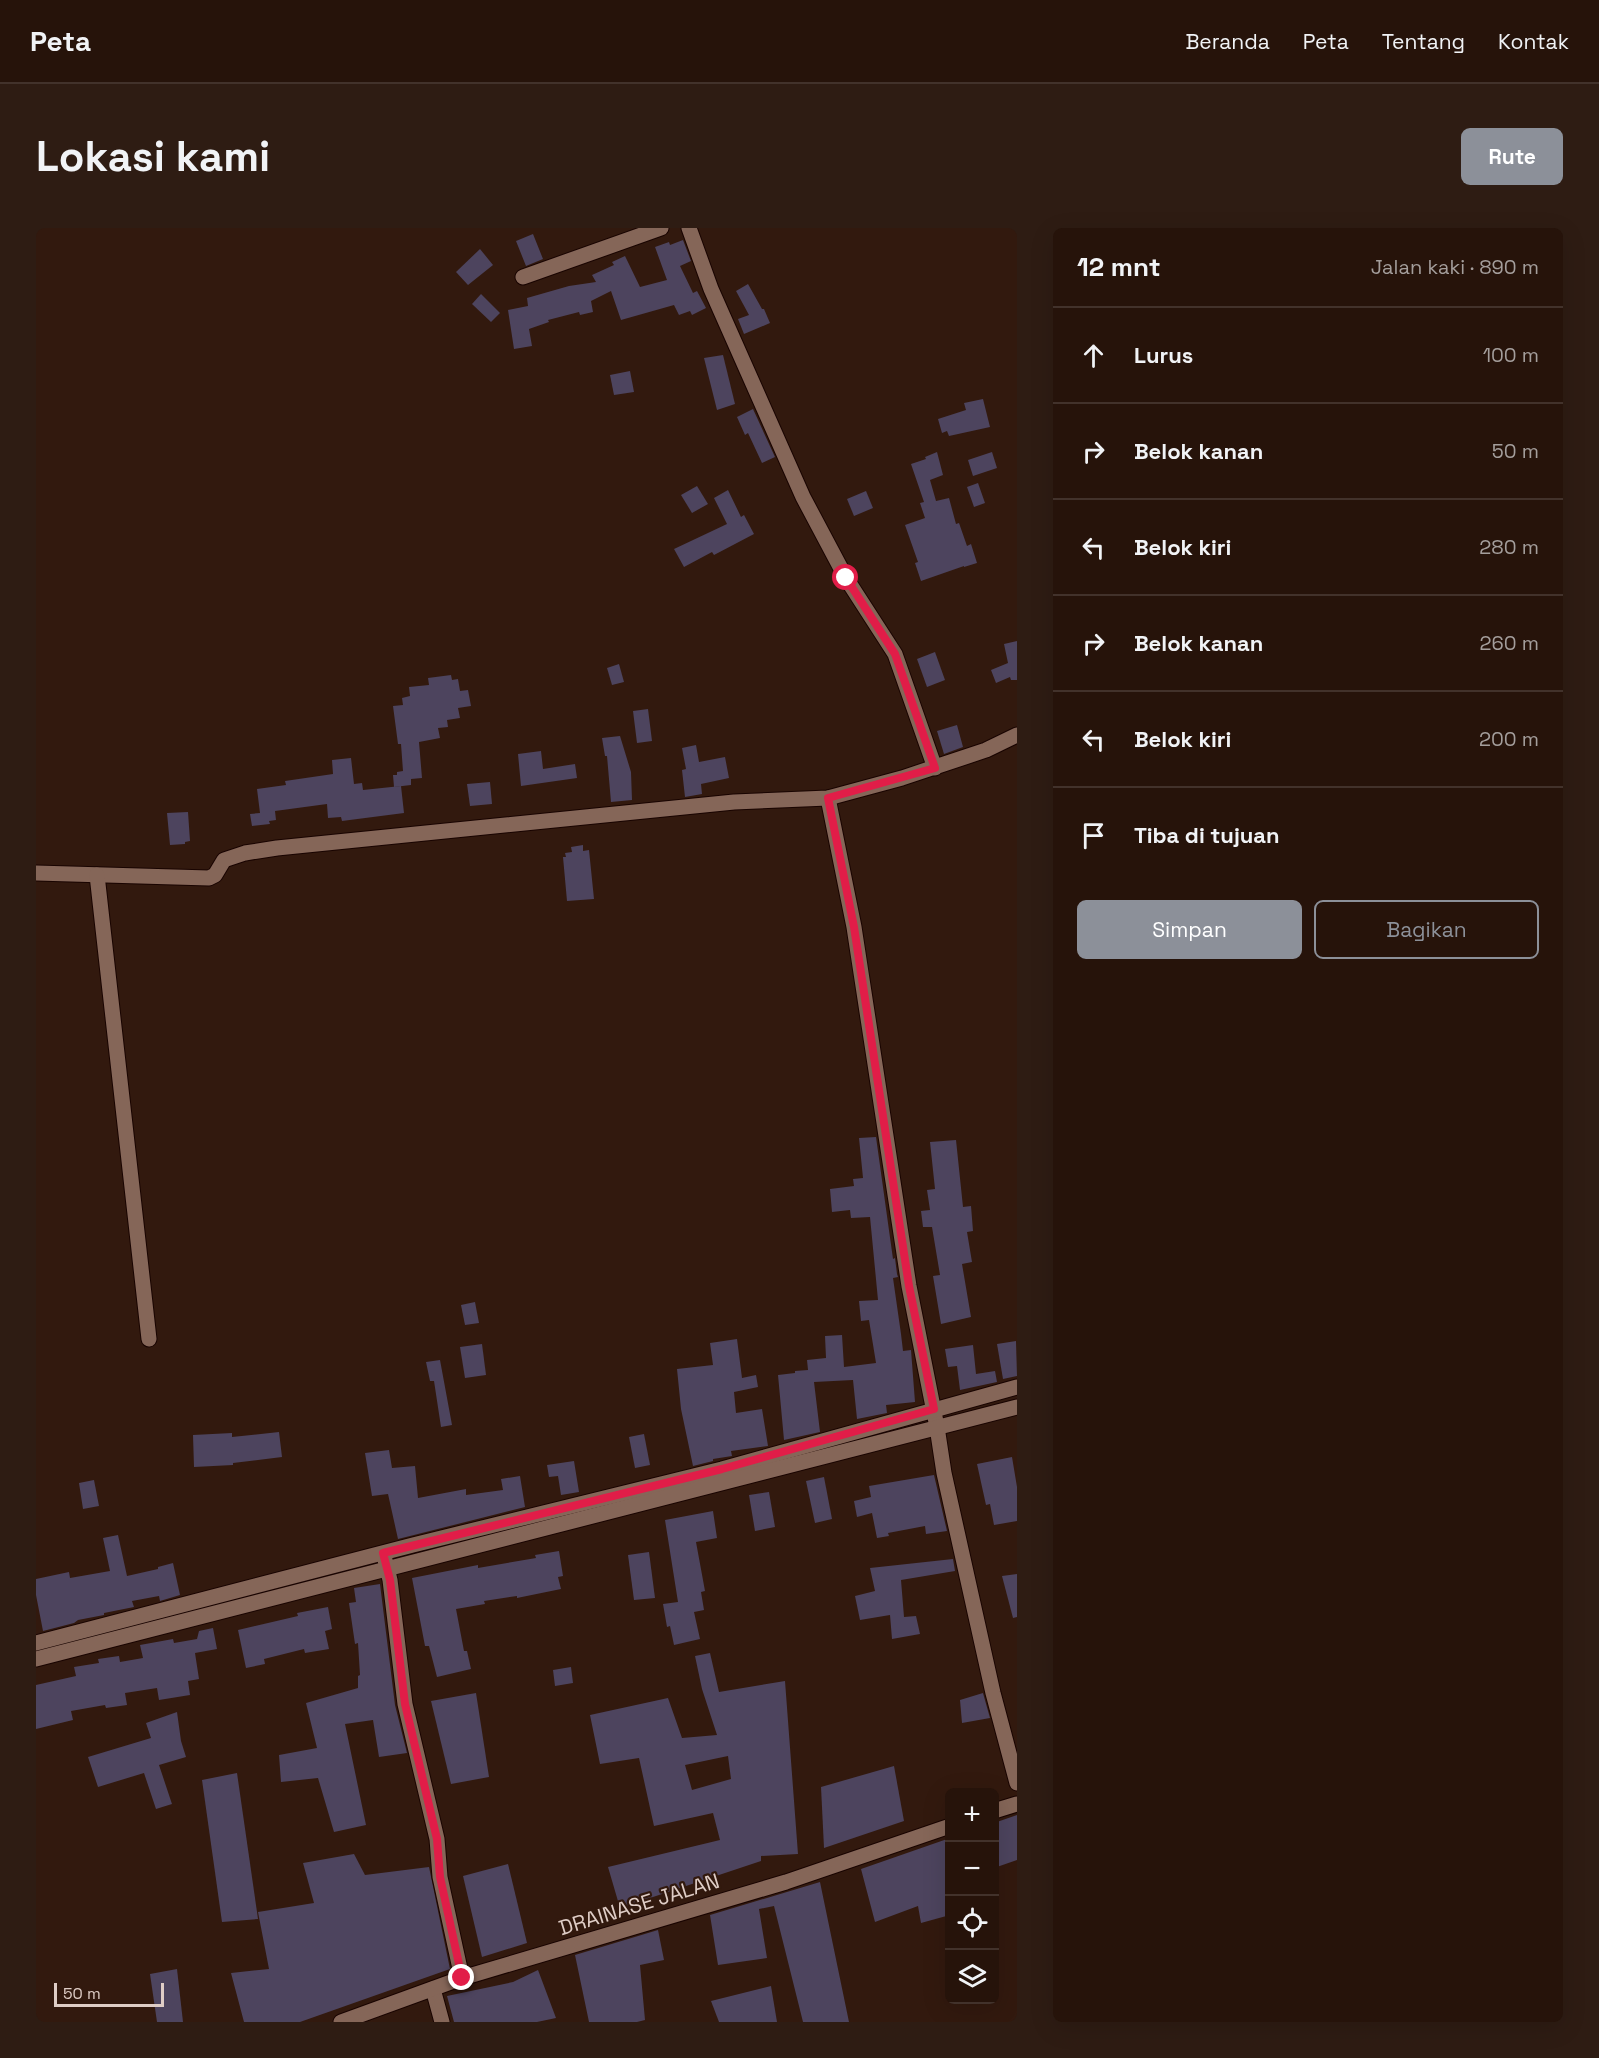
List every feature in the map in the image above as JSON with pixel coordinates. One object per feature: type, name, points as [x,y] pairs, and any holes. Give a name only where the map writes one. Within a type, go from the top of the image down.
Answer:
[{"type":"street","points":[[523,277],[661,228]]},
{"type":"street","points":[[689,228],[711,289],[803,497],[846,578],[895,654],[935,768]]},
{"type":"street","points":[[36,873],[209,878],[215,875],[224,860],[244,853],[277,848],[734,802],[828,798],[935,768],[986,750],[1017,735]]},
{"type":"street","points":[[828,798],[854,927],[909,1286],[934,1409],[946,1484],[993,1693],[1017,1783]]},
{"type":"street","points":[[97,875],[148,1339]]},
{"type":"street","points":[[36,1659],[385,1560],[1017,1387]]},
{"type":"street","points":[[36,1643],[1017,1407]]},
{"type":"street","points":[[385,1560],[405,1704],[437,1839],[440,1877],[462,1978]]},
{"type":"street","points":[[999,1809],[1017,1804]]},
{"type":"street","name":"DRAINASE JALAN","points":[[340,2022],[462,1978],[786,1882],[945,1828]]},
{"type":"street","points":[[433,1989],[442,2022]]},
{"type":"building","points":[[533,234],[543,259],[526,266],[516,241]]},
{"type":"building","points":[[683,240],[691,261],[680,266],[693,293],[697,291],[706,308],[692,315],[690,311],[679,315],[674,305],[621,320],[611,291],[591,301],[593,312],[580,315],[579,312],[548,320],[549,322],[529,329],[532,346],[514,349],[508,310],[528,306],[527,298],[569,286],[596,282],[592,275],[614,265],[612,262],[625,256],[640,287],[667,280],[655,247]]},
{"type":"building","points":[[480,249],[493,265],[468,285],[456,272]]},
{"type":"building","points":[[748,284],[770,323],[744,334],[738,319],[749,315],[736,291]]},
{"type":"building","points":[[481,294],[500,313],[491,322],[472,304]]},
{"type":"building","points":[[723,355],[735,404],[717,410],[704,358]]},
{"type":"building","points":[[630,371],[634,392],[614,395],[610,375]]},
{"type":"building","points":[[983,399],[990,427],[949,436],[947,431],[942,433],[938,419],[966,410],[964,403]]},
{"type":"building","points":[[753,409],[775,457],[762,463],[748,433],[745,435],[737,417]]},
{"type":"building","points":[[937,452],[943,475],[930,480],[936,501],[949,498],[956,524],[959,523],[967,546],[971,544],[977,563],[921,581],[915,563],[918,562],[905,525],[925,518],[920,503],[924,502],[911,464]]},
{"type":"building","points":[[992,452],[997,468],[973,476],[968,460]]},
{"type":"building","points":[[978,483],[985,503],[974,507],[967,487]]},
{"type":"building","points":[[697,486],[708,504],[692,513],[681,495]]},
{"type":"building","points":[[728,490],[741,517],[744,515],[754,534],[714,555],[712,552],[684,567],[674,549],[727,524],[714,498]]},
{"type":"building","points":[[866,491],[873,508],[854,516],[847,499]]},
{"type":"building","points":[[1017,641],[1017,680],[1011,680],[1010,677],[996,683],[991,670],[1008,663],[1004,644]]},
{"type":"building","points":[[935,652],[945,680],[927,687],[917,659]]},
{"type":"building","points":[[619,664],[624,682],[612,685],[607,668]]},
{"type":"building","points":[[451,675],[452,680],[458,679],[460,691],[468,690],[471,706],[458,708],[460,718],[447,720],[448,727],[438,728],[440,738],[419,742],[422,778],[411,779],[411,785],[394,787],[393,775],[403,771],[401,744],[398,744],[393,706],[403,705],[402,698],[410,696],[409,687],[429,685],[428,678]]},
{"type":"building","points":[[648,709],[652,741],[637,743],[633,711]]},
{"type":"building","points":[[957,725],[963,747],[944,754],[937,731]]},
{"type":"building","points":[[620,736],[631,772],[632,800],[611,802],[607,756],[605,756],[602,738]]},
{"type":"building","points":[[696,745],[699,762],[725,757],[729,778],[701,784],[702,794],[685,797],[682,770],[686,769],[682,748]]},
{"type":"building","points":[[541,751],[543,769],[575,764],[577,778],[521,786],[518,754]]},
{"type":"building","points":[[351,758],[354,784],[362,783],[363,790],[401,786],[404,813],[342,821],[341,817],[328,818],[327,804],[275,811],[276,820],[269,821],[270,824],[252,826],[250,814],[260,813],[257,789],[286,785],[285,781],[333,774],[332,760]]},
{"type":"building","points":[[490,782],[492,804],[470,806],[467,784]]},
{"type":"building","points":[[188,812],[190,841],[185,844],[170,845],[167,813]]},
{"type":"building","points":[[583,845],[583,851],[589,850],[594,899],[567,901],[563,857],[566,857],[565,853],[572,852],[571,847]]},
{"type":"building","points":[[876,1137],[893,1259],[895,1258],[898,1277],[893,1278],[903,1351],[911,1350],[915,1402],[886,1405],[887,1413],[857,1419],[853,1380],[814,1382],[820,1432],[784,1440],[778,1375],[808,1370],[807,1360],[826,1358],[825,1336],[842,1335],[844,1367],[876,1363],[869,1320],[861,1321],[859,1301],[878,1300],[870,1217],[851,1218],[850,1210],[832,1212],[830,1189],[854,1186],[853,1179],[863,1178],[859,1138]]},
{"type":"building","points":[[956,1140],[963,1207],[971,1206],[973,1231],[967,1232],[972,1262],[962,1264],[971,1317],[941,1324],[933,1276],[940,1275],[932,1227],[923,1227],[921,1211],[930,1210],[927,1190],[935,1189],[930,1142]]},
{"type":"building","points":[[475,1302],[479,1323],[465,1325],[461,1305]]},
{"type":"building","points":[[737,1339],[742,1378],[756,1375],[758,1387],[734,1392],[736,1413],[762,1409],[768,1446],[731,1451],[732,1456],[713,1459],[713,1461],[693,1466],[681,1409],[677,1369],[713,1365],[710,1343]]},
{"type":"building","points":[[1016,1341],[1017,1376],[1003,1379],[997,1344]]},
{"type":"building","points":[[482,1344],[486,1375],[465,1378],[460,1347]]},
{"type":"building","points":[[973,1345],[976,1374],[995,1371],[997,1382],[960,1390],[957,1366],[948,1367],[945,1349]]},
{"type":"building","points":[[440,1360],[452,1425],[441,1427],[434,1381],[430,1381],[426,1362]]},
{"type":"building","points":[[279,1432],[282,1457],[233,1463],[233,1465],[194,1467],[193,1435],[232,1433],[232,1437]]},
{"type":"building","points":[[644,1434],[650,1465],[635,1468],[629,1437]]},
{"type":"building","points":[[389,1450],[392,1468],[415,1466],[418,1498],[466,1489],[466,1495],[503,1490],[501,1479],[520,1476],[525,1507],[398,1539],[388,1494],[372,1496],[365,1453]]},
{"type":"building","points":[[1012,1457],[1017,1487],[1017,1521],[994,1525],[990,1504],[986,1505],[977,1464]]},
{"type":"building","points":[[574,1461],[579,1492],[561,1495],[558,1476],[549,1477],[547,1465]]},
{"type":"building","points":[[934,1475],[947,1531],[926,1534],[925,1526],[888,1533],[889,1536],[877,1538],[872,1513],[857,1517],[854,1501],[871,1497],[869,1486]]},
{"type":"building","points":[[824,1477],[832,1519],[815,1523],[806,1481]]},
{"type":"building","points":[[94,1480],[99,1506],[83,1509],[79,1483]]},
{"type":"building","points":[[769,1492],[775,1527],[755,1531],[749,1495]]},
{"type":"building","points":[[713,1511],[717,1538],[696,1542],[705,1591],[701,1592],[704,1610],[694,1612],[700,1639],[674,1645],[670,1626],[667,1627],[663,1604],[678,1602],[665,1520]]},
{"type":"building","points":[[118,1535],[127,1576],[173,1563],[180,1595],[160,1601],[159,1596],[132,1601],[134,1607],[104,1613],[104,1615],[43,1631],[36,1595],[36,1579],[69,1572],[70,1578],[110,1571],[103,1538]]},
{"type":"building","points":[[559,1551],[563,1576],[558,1577],[561,1589],[517,1598],[517,1596],[484,1601],[485,1604],[456,1609],[464,1651],[467,1651],[471,1669],[437,1677],[429,1646],[425,1646],[412,1578],[478,1565],[478,1568],[536,1558],[535,1555]]},
{"type":"building","points":[[649,1552],[655,1598],[634,1600],[628,1555]]},
{"type":"building","points":[[953,1559],[955,1571],[901,1580],[904,1617],[916,1616],[920,1634],[892,1639],[890,1615],[860,1620],[855,1596],[875,1591],[870,1568]]},
{"type":"building","points":[[1017,1574],[1017,1617],[1013,1618],[1002,1576]]},
{"type":"building","points":[[380,1584],[395,1705],[407,1753],[379,1757],[373,1720],[345,1724],[366,1825],[334,1832],[318,1778],[281,1782],[279,1755],[317,1748],[306,1703],[358,1688],[358,1676],[360,1675],[358,1643],[355,1644],[349,1603],[356,1602],[354,1588]]},
{"type":"building","points":[[328,1607],[332,1629],[325,1631],[329,1649],[305,1653],[304,1649],[264,1659],[265,1664],[246,1668],[238,1630],[298,1616],[297,1613]]},
{"type":"building","points":[[213,1628],[217,1649],[195,1653],[199,1679],[188,1681],[190,1695],[159,1700],[157,1688],[125,1693],[127,1705],[106,1708],[105,1705],[71,1711],[73,1720],[36,1729],[36,1685],[76,1676],[74,1667],[99,1663],[98,1659],[119,1656],[120,1662],[143,1658],[140,1645],[173,1639],[174,1643],[197,1639],[199,1631]]},
{"type":"building","points":[[710,1653],[719,1692],[785,1681],[798,1854],[761,1856],[761,1861],[620,1908],[608,1867],[720,1840],[713,1813],[654,1826],[639,1758],[600,1764],[590,1715],[668,1698],[682,1738],[717,1735],[702,1689],[695,1656]],"holes":[[[728,1756],[731,1779],[692,1790],[685,1765]]]},
{"type":"building","points":[[571,1667],[573,1683],[555,1686],[553,1670]]},
{"type":"building","points":[[476,1693],[489,1777],[451,1784],[431,1701]]},
{"type":"building","points":[[983,1693],[990,1718],[962,1723],[960,1700]]},
{"type":"building","points":[[177,1712],[186,1757],[159,1765],[172,1804],[156,1809],[144,1773],[98,1787],[88,1757],[151,1738],[146,1723]]},
{"type":"building","points":[[894,1766],[904,1821],[824,1848],[821,1787]]},
{"type":"building","points":[[237,1773],[258,1919],[222,1922],[202,1780]]},
{"type":"building","points":[[1017,1815],[1017,1860],[999,1866],[999,1842],[999,1821]]},
{"type":"building","points":[[945,1840],[945,1916],[921,1923],[918,1906],[875,1922],[861,1869]]},
{"type":"building","points":[[354,1854],[365,1875],[429,1867],[450,1969],[300,2022],[244,2022],[231,1973],[269,1969],[258,1912],[314,1903],[303,1863]]},
{"type":"building","points":[[508,1864],[527,1943],[482,1957],[463,1876]]},
{"type":"building","points":[[820,1882],[849,2022],[803,2022],[774,1906],[759,1909],[767,1958],[718,1965],[710,1915]]},
{"type":"building","points":[[658,1930],[664,1960],[640,1965],[645,2020],[589,2022],[575,1955]]},
{"type":"building","points":[[177,1969],[183,2022],[157,2022],[150,1974]]},
{"type":"building","points":[[538,1970],[556,2018],[537,2022],[454,2022],[447,1996],[513,1982]]},
{"type":"building","points":[[771,1986],[777,2022],[719,2022],[711,2001]]},
{"type":"route","points":[[462,1978],[440,1877],[437,1839],[405,1704],[390,1580],[383,1553],[722,1469],[934,1409],[909,1286],[854,927],[828,798],[935,768],[895,654],[846,578]]}]
